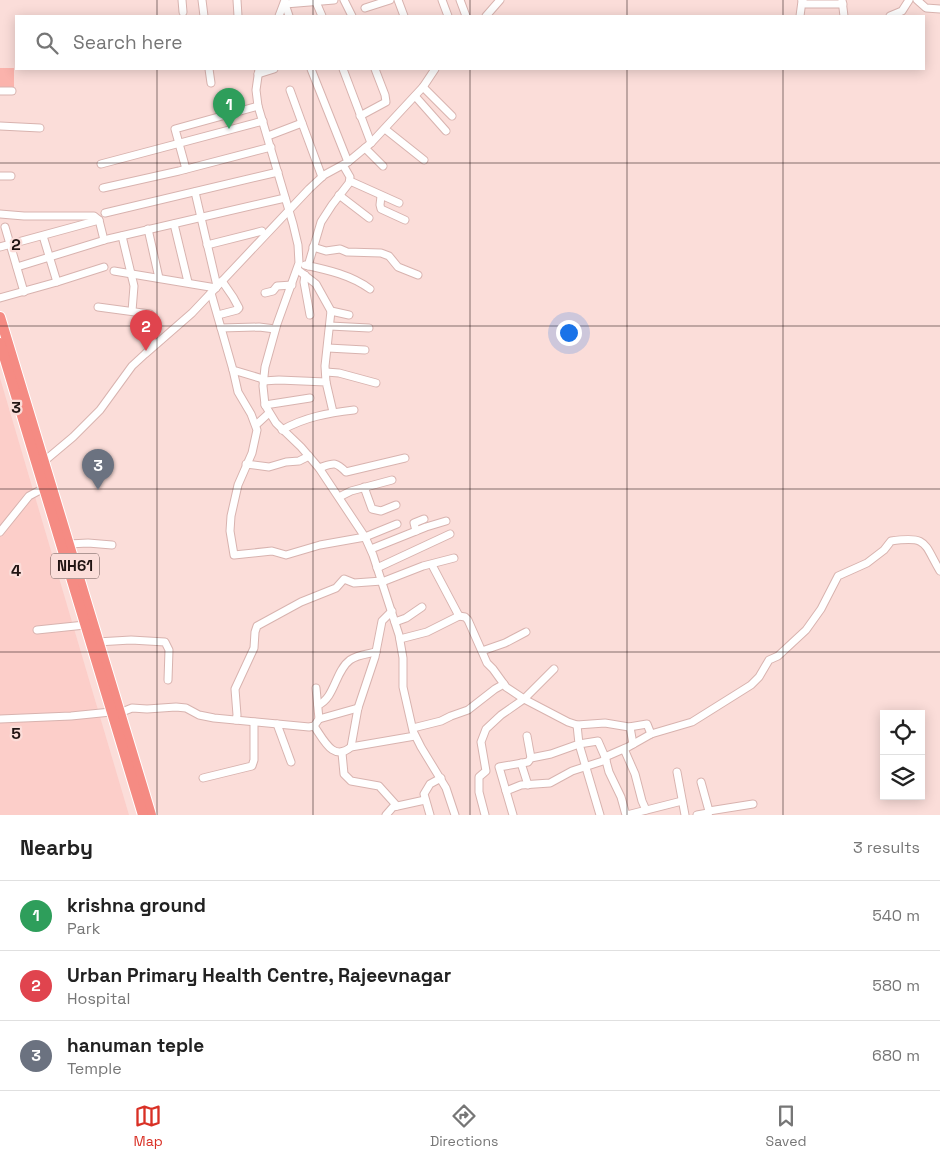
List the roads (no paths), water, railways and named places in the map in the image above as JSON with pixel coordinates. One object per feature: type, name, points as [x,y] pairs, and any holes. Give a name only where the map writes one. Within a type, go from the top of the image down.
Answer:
[{"type":"highway","name":"NH61","points":[[0,317],[40,463],[44,488],[85,625],[150,815]]},
{"type":"highway","name":"NH61","points":[[0,343],[69,544],[98,642],[114,714],[143,815]]},
{"type":"street","points":[[182,0],[183,12]]},
{"type":"street","points":[[202,0],[204,15]]},
{"type":"street","points":[[237,0],[238,15]]},
{"type":"street","points":[[285,2],[334,0]]},
{"type":"street","points":[[344,0],[352,15]]},
{"type":"street","points":[[365,8],[390,0]]},
{"type":"street","points":[[398,0],[404,15]]},
{"type":"street","points":[[442,0],[448,15]]},
{"type":"street","points":[[460,0],[466,15]]},
{"type":"street","points":[[487,15],[500,0]]},
{"type":"street","points":[[800,15],[802,0],[808,4],[843,2],[844,15]]},
{"type":"street","points":[[892,15],[902,11],[909,0]]},
{"type":"street","points":[[917,0],[926,8],[940,9]]},
{"type":"street","points":[[279,15],[285,2]]},
{"type":"street","points":[[285,2],[289,15]]},
{"type":"street","points":[[316,2],[322,15]]},
{"type":"street","points":[[209,70],[211,83]]},
{"type":"street","points":[[311,70],[350,181],[399,204]]},
{"type":"street","points":[[343,70],[368,145],[383,166]]},
{"type":"street","points":[[360,116],[386,102],[375,70]]},
{"type":"street","points":[[40,463],[100,410],[132,366],[182,322],[217,287],[288,210],[322,178],[345,164],[385,129],[423,87],[431,71]]},
{"type":"street","points":[[258,72],[256,90],[258,106],[296,240],[299,267],[275,329],[263,380],[265,405],[282,430],[319,468],[371,549],[396,622],[404,658],[403,687],[415,736],[441,778],[455,815]]},
{"type":"street","points":[[423,87],[452,116]]},
{"type":"street","points":[[290,90],[322,178]]},
{"type":"street","points":[[0,91],[12,91]]},
{"type":"street","points":[[415,96],[446,131]]},
{"type":"street","points":[[186,169],[175,132],[176,129],[258,106]]},
{"type":"street","points":[[101,164],[263,121]]},
{"type":"street","points":[[268,136],[302,123]]},
{"type":"street","points":[[0,126],[40,128]]},
{"type":"street","points":[[385,129],[424,160]]},
{"type":"street","points":[[102,188],[271,147]]},
{"type":"street","points":[[105,213],[278,172]]},
{"type":"street","points":[[0,176],[11,176]]},
{"type":"street","points":[[308,266],[321,222],[350,181]]},
{"type":"street","points":[[195,192],[217,287],[218,315],[221,328],[238,392],[251,414],[257,430],[254,444],[238,486],[232,516],[230,531],[234,555],[272,551],[286,555],[365,537],[397,524]]},
{"type":"street","points":[[339,195],[369,218]]},
{"type":"street","points":[[382,196],[381,209],[405,220]]},
{"type":"street","points":[[17,267],[104,240],[285,198]]},
{"type":"street","points":[[0,214],[94,216],[99,220],[104,240]]},
{"type":"street","points":[[0,247],[99,220]]},
{"type":"street","points":[[174,224],[188,282]]},
{"type":"street","points":[[5,227],[24,292]]},
{"type":"street","points":[[148,229],[159,278]]},
{"type":"street","points":[[207,245],[262,231]]},
{"type":"street","points":[[43,236],[57,282]]},
{"type":"street","points":[[122,236],[135,291],[132,311]]},
{"type":"street","points":[[313,247],[326,251],[340,249],[347,252],[381,253],[389,256],[398,267],[418,275]]},
{"type":"street","points":[[0,298],[104,267]]},
{"type":"street","points":[[299,267],[322,268],[349,277],[370,289]]},
{"type":"street","points":[[299,267],[316,284],[331,312],[326,382],[333,412]]},
{"type":"street","points":[[114,271],[217,287],[230,292],[238,308],[237,310],[218,315]]},
{"type":"street","points":[[305,275],[304,282],[310,315]]},
{"type":"street","points":[[265,293],[273,291],[277,286],[292,285]]},
{"type":"street","points":[[98,307],[148,313],[152,316],[152,342],[154,346]]},
{"type":"street","points":[[331,312],[349,315]]},
{"type":"street","points":[[330,326],[369,328]]},
{"type":"street","points":[[221,328],[258,327],[275,329]]},
{"type":"street","points":[[328,348],[365,350]]},
{"type":"street","points":[[233,370],[263,380],[326,382]]},
{"type":"street","points":[[326,372],[339,373],[376,383]]},
{"type":"street","points":[[265,405],[310,398]]},
{"type":"street","points":[[282,430],[305,419],[333,412],[354,410]]},
{"type":"street","points":[[256,425],[269,413]]},
{"type":"street","points":[[246,464],[268,467],[299,461],[309,456]]},
{"type":"street","points":[[319,468],[338,464],[346,472],[350,472],[404,458]]},
{"type":"street","points":[[338,497],[364,487],[392,480]]},
{"type":"street","points":[[364,487],[372,508],[381,511],[396,505]]},
{"type":"street","points":[[0,532],[29,496],[44,488]]},
{"type":"street","points":[[416,531],[414,523],[424,519]]},
{"type":"street","points":[[371,549],[446,521]]},
{"type":"street","points":[[377,568],[450,534]]},
{"type":"street","points":[[506,791],[528,784],[550,783],[572,771],[606,759],[651,734],[692,722],[751,685],[759,677],[769,660],[778,656],[806,630],[838,576],[867,562],[884,550],[891,541],[912,539],[922,541],[940,571]]},
{"type":"street","points":[[69,544],[88,542],[112,545]]},
{"type":"street","points":[[236,720],[235,688],[254,648],[255,628],[257,626],[301,602],[336,588],[344,579],[354,583],[382,581],[423,566],[454,558]]},
{"type":"street","points":[[432,565],[459,616]]},
{"type":"street","points":[[396,622],[422,608]]},
{"type":"street","points":[[351,747],[358,708],[376,652],[382,621],[392,611]]},
{"type":"street","points":[[400,639],[427,632],[459,616],[465,617],[487,663],[511,692],[577,725],[605,723],[630,727],[647,724],[651,734]]},
{"type":"street","points":[[37,630],[85,625]]},
{"type":"street","points":[[482,651],[505,643],[526,632]]},
{"type":"street","points":[[98,642],[130,640],[165,642],[169,650],[168,680]]},
{"type":"street","points":[[318,705],[324,702],[329,695],[336,679],[348,661],[376,652]]},
{"type":"street","points":[[485,815],[478,786],[478,777],[486,771],[482,738],[491,724],[524,699],[554,670]]},
{"type":"street","points":[[413,728],[441,721],[468,710],[504,684]]},
{"type":"street","points":[[316,688],[319,719]]},
{"type":"street","points":[[0,720],[114,714],[132,708],[182,707],[199,715],[296,727],[314,726]]},
{"type":"street","points":[[314,726],[319,719],[358,708]]},
{"type":"street","points":[[203,778],[252,766],[254,763],[254,722]]},
{"type":"street","points":[[277,724],[291,762]]},
{"type":"street","points":[[577,725],[579,744],[585,768],[600,815]]},
{"type":"street","points":[[314,726],[333,751],[342,753],[351,747],[415,736]]},
{"type":"street","points":[[630,727],[633,744]]},
{"type":"street","points":[[527,736],[530,744],[531,758]]},
{"type":"street","points":[[513,815],[498,768],[529,762],[531,758],[551,754],[579,744],[598,741],[626,815],[682,801]]},
{"type":"street","points":[[624,749],[635,774],[646,810]]},
{"type":"street","points":[[342,753],[344,774],[351,781],[383,788],[397,806]]},
{"type":"street","points":[[521,763],[528,784]]},
{"type":"street","points":[[677,772],[685,815]]},
{"type":"street","points":[[430,815],[424,794],[430,784],[441,778]]},
{"type":"street","points":[[701,782],[708,813]]},
{"type":"street","points":[[386,815],[389,810],[397,806],[425,800]]},
{"type":"street","points":[[697,815],[753,804]]},
{"type":"place","name":"krishna ground","points":[[229,129]]},
{"type":"place","name":"Urban Primary Health Centre, Rajeevnagar","points":[[146,351]]},
{"type":"place","name":"hanuman teple","points":[[98,490]]}]
